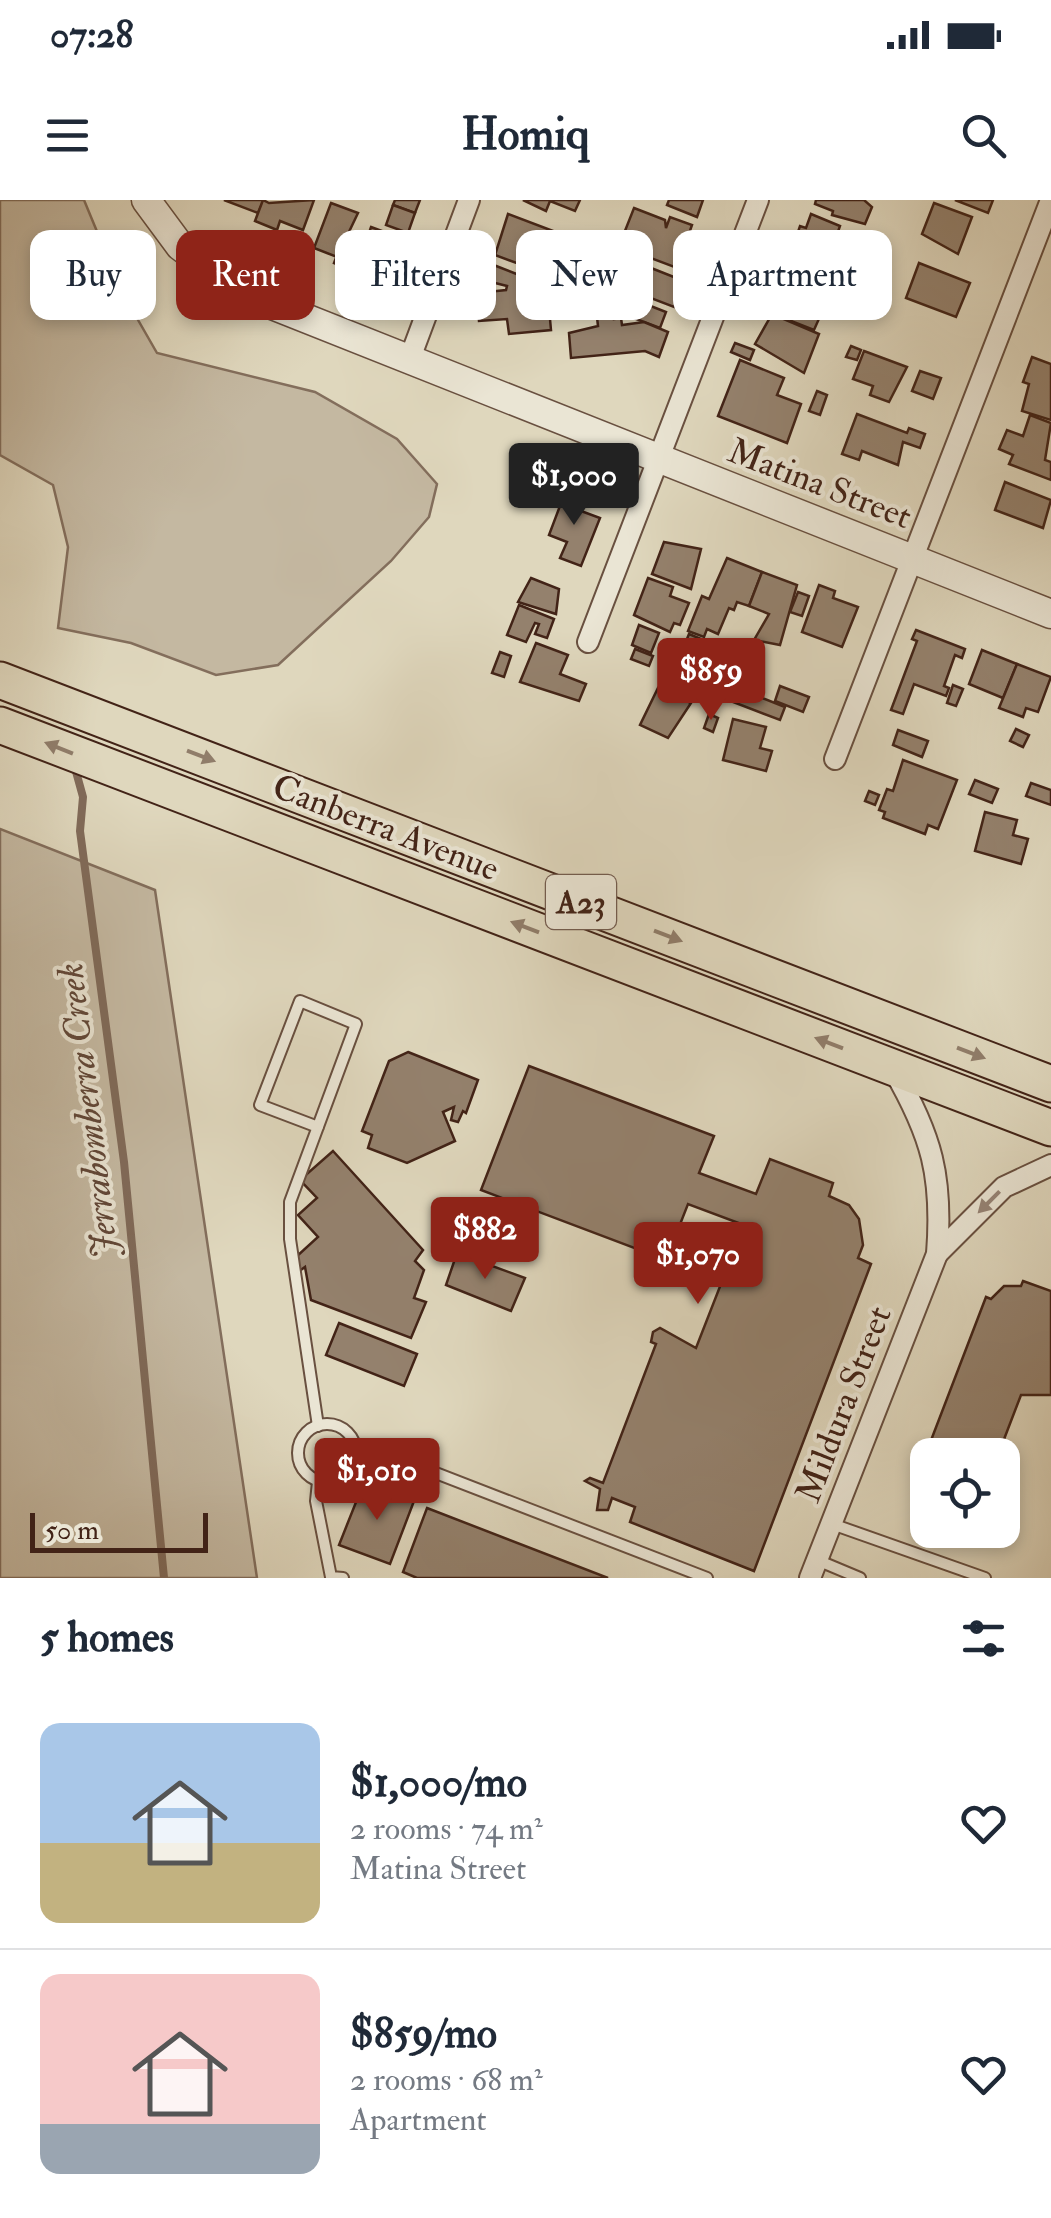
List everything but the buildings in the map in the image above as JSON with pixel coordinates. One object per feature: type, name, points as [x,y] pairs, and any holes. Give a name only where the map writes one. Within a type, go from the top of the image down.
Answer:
[{"type":"highway","name":"Canberra Avenue","points":[[0,680],[1051,1084]]},
{"type":"highway","name":"Canberra Avenue","points":[[0,725],[1051,1128]]},
{"type":"street","name":"Matina Street","points":[[146,200],[180,246],[242,293],[659,462],[1051,614]]},
{"type":"street","points":[[410,358],[470,200]]},
{"type":"street","points":[[588,642],[758,200]]},
{"type":"street","points":[[835,759],[1050,200]]},
{"type":"street","name":"Mildura Street","points":[[813,1569],[936,1254],[940,1207],[936,1158],[892,1067]]},
{"type":"street","name":"Mildura Street","points":[[936,1254],[1004,1187],[1051,1165]]},
{"type":"lane","points":[[318,1127],[260,1105],[300,1001],[356,1024],[318,1127],[290,1202],[288,1220],[318,1426]]},
{"type":"lane","points":[[318,1426],[342,1428],[355,1446],[354,1465],[346,1476],[332,1482],[318,1482],[306,1475],[297,1448],[303,1436],[318,1426]]},
{"type":"lane","points":[[355,1446],[366,1446],[706,1578]]},
{"type":"lane","points":[[318,1482],[316,1501],[332,1577],[343,1578]]},
{"type":"lane","points":[[831,1523],[985,1578]]},
{"type":"lane","points":[[813,1569],[860,1578]]},
{"type":"shaded area","points":[[0,200],[84,200],[96,230],[30,230],[30,320],[138,320],[157,353],[315,392],[397,439],[437,484],[429,517],[391,561],[278,665],[216,675],[131,643],[58,628],[68,547],[53,485],[0,455]]},
{"type":"shaded area","points":[[0,829],[155,890],[257,1578],[0,1578]]},
{"type":"waterway","name":"Jerrabomberra Creek","points":[[75,768],[83,797],[80,831],[124,1162],[164,1578]]}]
